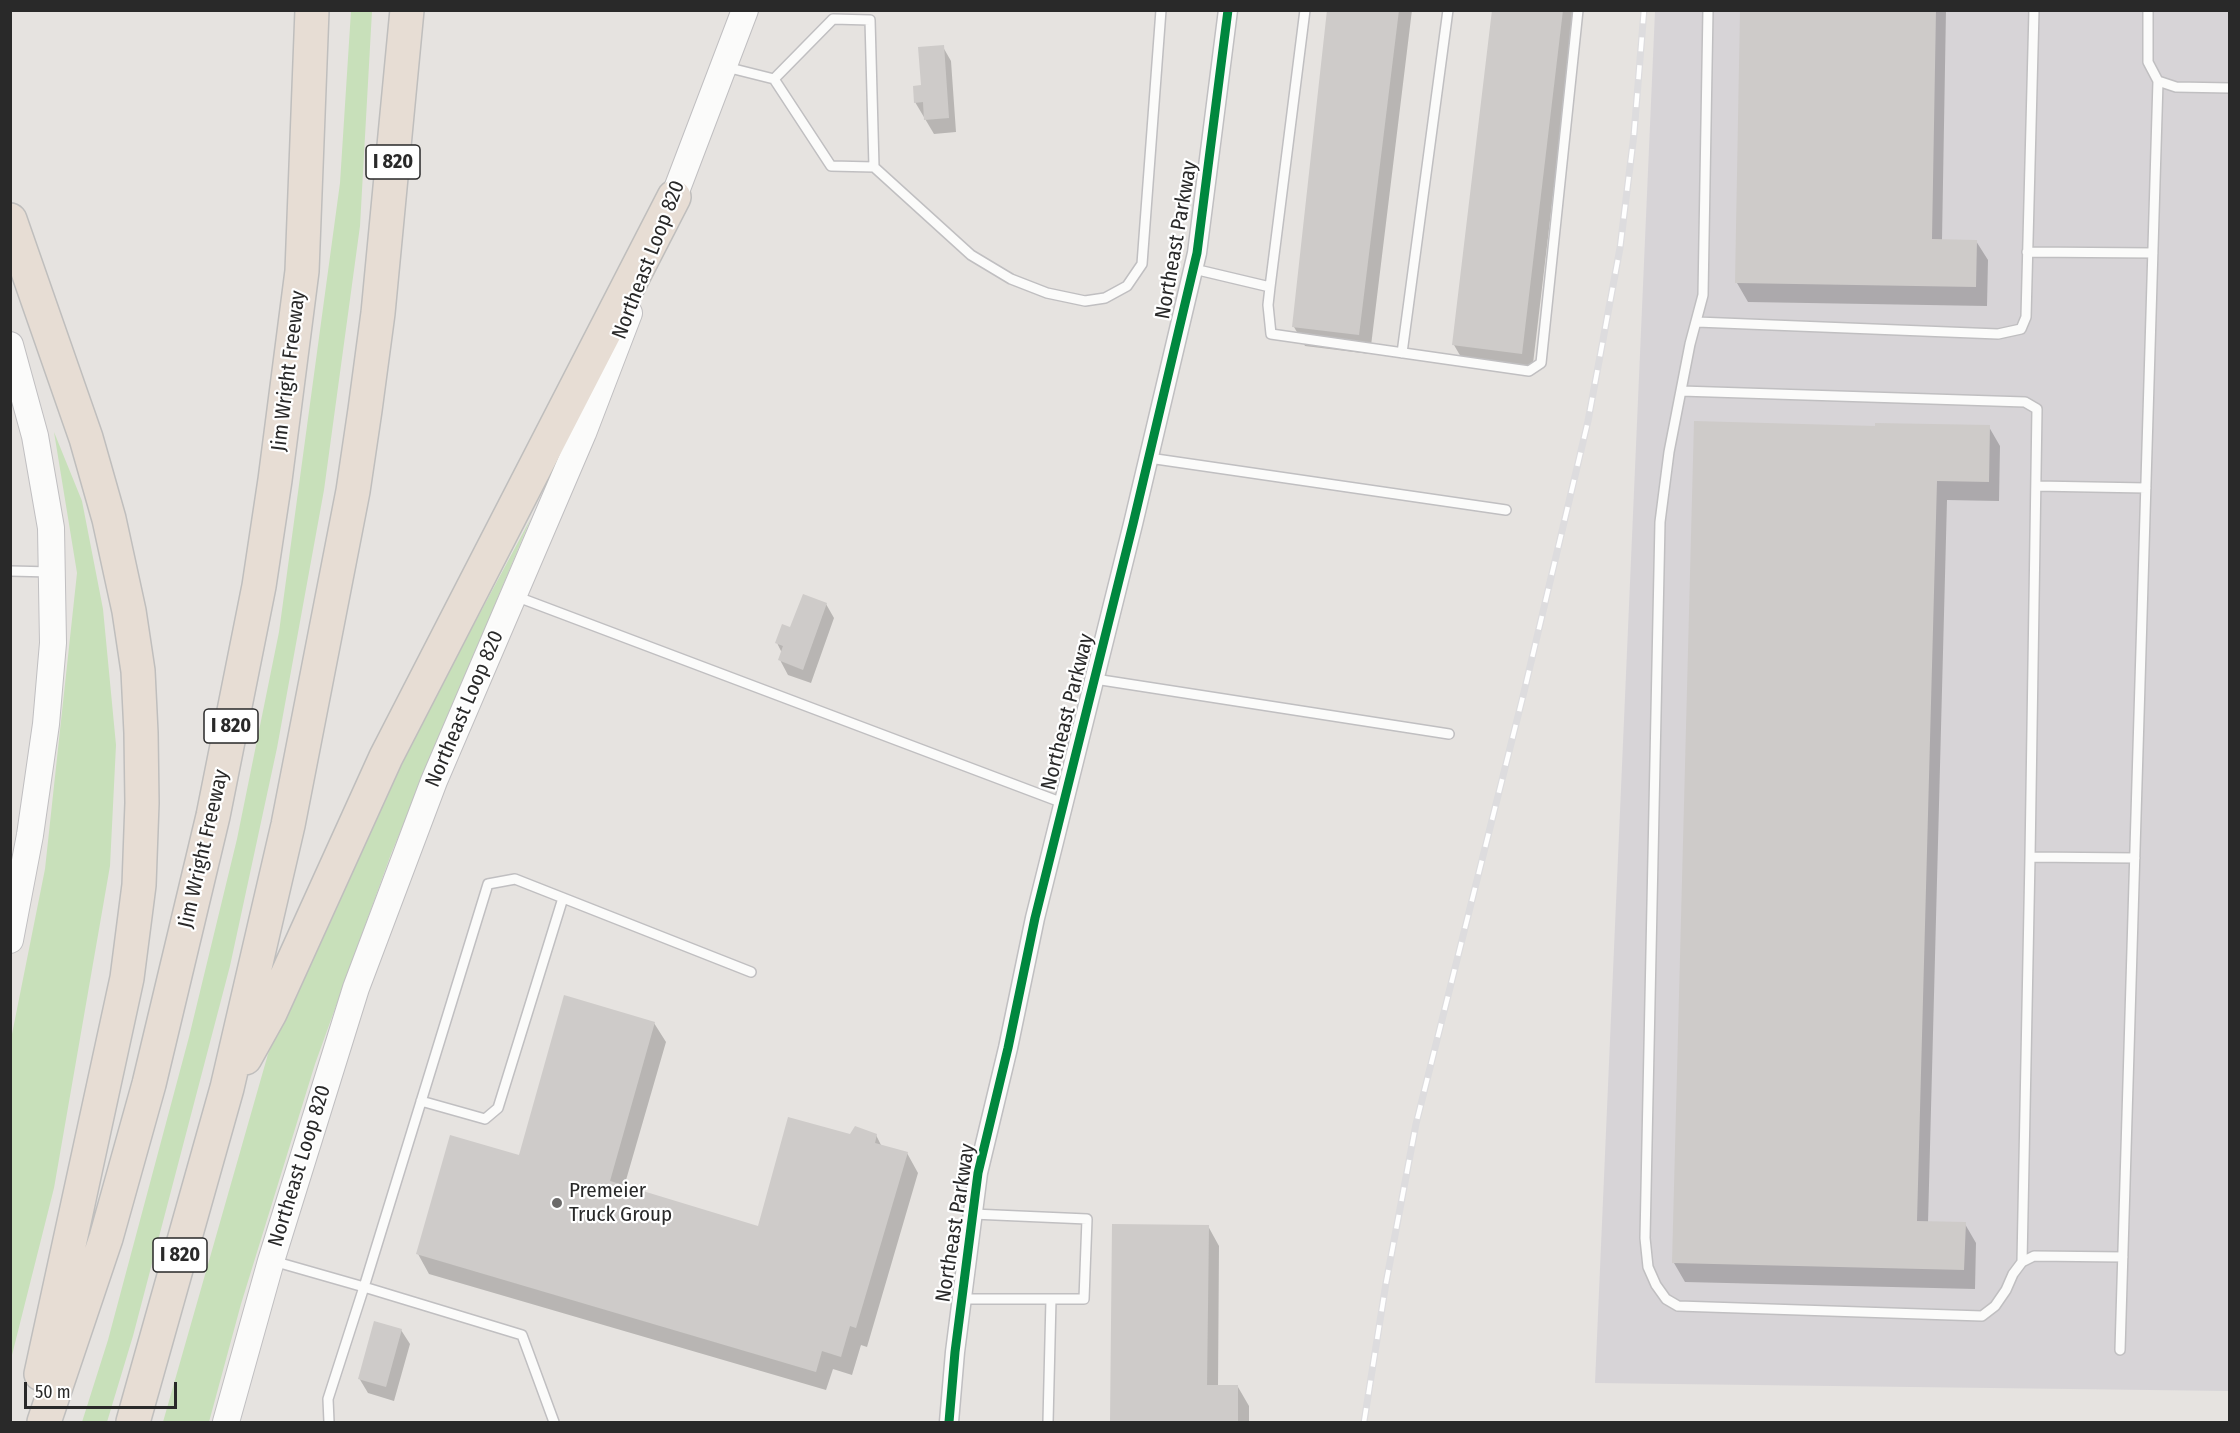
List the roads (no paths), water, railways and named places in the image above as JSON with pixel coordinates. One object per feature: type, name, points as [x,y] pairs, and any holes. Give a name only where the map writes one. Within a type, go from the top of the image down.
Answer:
[{"type":"highway","name":"Jim Wright Freeway","points":[[45,1422],[106,1239],[149,1084],[213,816],[259,586],[302,271],[312,10]]},
{"type":"highway","name":"I 820","points":[[133,1422],[227,1088],[288,825],[353,491],[378,313],[408,10]]},
{"type":"highway","points":[[227,1088],[270,1013],[386,757],[674,196]]},
{"type":"highway","points":[[10,220],[86,438],[109,519],[129,611],[138,671],[141,733],[142,803],[139,885],[127,978],[41,1373],[36,1422]]},
{"type":"main road","name":"Northeast Loop 820","points":[[226,1422],[271,1261],[356,987],[434,781],[583,433],[745,10]]},
{"type":"main road","points":[[10,345],[35,436],[51,528],[53,572],[53,643],[46,724],[30,835],[10,940]]},
{"type":"street","name":"Northeast Parkway","points":[[949,1422],[978,1173],[1008,1048],[1035,918],[1194,269],[1207,185],[1228,10]]},
{"type":"lane","points":[[724,67],[774,79],[831,166],[874,167],[971,255],[1011,279],[1056,295],[1085,301],[1105,298],[1126,286],[1142,264],[1161,10]]},
{"type":"lane","points":[[1305,10],[1270,287],[1271,334],[1529,371],[1540,363],[1578,10]]},
{"type":"lane","points":[[1402,353],[1448,10]]},
{"type":"lane","points":[[1708,10],[1703,295],[1690,344],[1669,452],[1660,522],[1645,1238],[1648,1267],[1656,1285],[1666,1299],[1678,1306],[1983,1316],[1995,1306],[2022,1262],[2034,1256],[2123,1257]]},
{"type":"lane","points":[[1697,322],[1998,334],[2021,329],[2026,317],[2034,10]]},
{"type":"lane","points":[[2120,1350],[2158,81],[2148,62],[2148,10]]},
{"type":"lane","points":[[774,79],[833,19],[870,20],[874,167]]},
{"type":"lane","points":[[2158,81],[2176,87],[2229,88]]},
{"type":"lane","points":[[2027,252],[2153,253]]},
{"type":"lane","points":[[1194,269],[1270,287]]},
{"type":"lane","points":[[1681,391],[2025,402],[2037,410],[2022,1262]]},
{"type":"lane","points":[[1149,458],[1506,510]]},
{"type":"lane","points":[[2036,486],[2146,488]]},
{"type":"lane","points":[[10,571],[53,572]]},
{"type":"lane","points":[[513,595],[1064,803]]},
{"type":"lane","points":[[1095,679],[1449,734]]},
{"type":"lane","points":[[2030,857],[2135,858]]},
{"type":"lane","points":[[329,1422],[328,1399],[488,884],[515,879],[751,972]]},
{"type":"lane","points":[[421,1101],[485,1119],[498,1108],[563,898]]},
{"type":"lane","points":[[962,1299],[1084,1299],[1087,1219],[973,1214]]},
{"type":"lane","points":[[271,1261],[522,1335],[554,1422]]},
{"type":"lane","points":[[1048,1422],[1051,1299]]},
{"type":"railway","points":[[1364,1422],[1386,1283],[1416,1124],[1524,692],[1588,421],[1620,248],[1634,134],[1644,10]]},
{"type":"place","name":"Premeier Truck Group","points":[[557,1203]]}]
